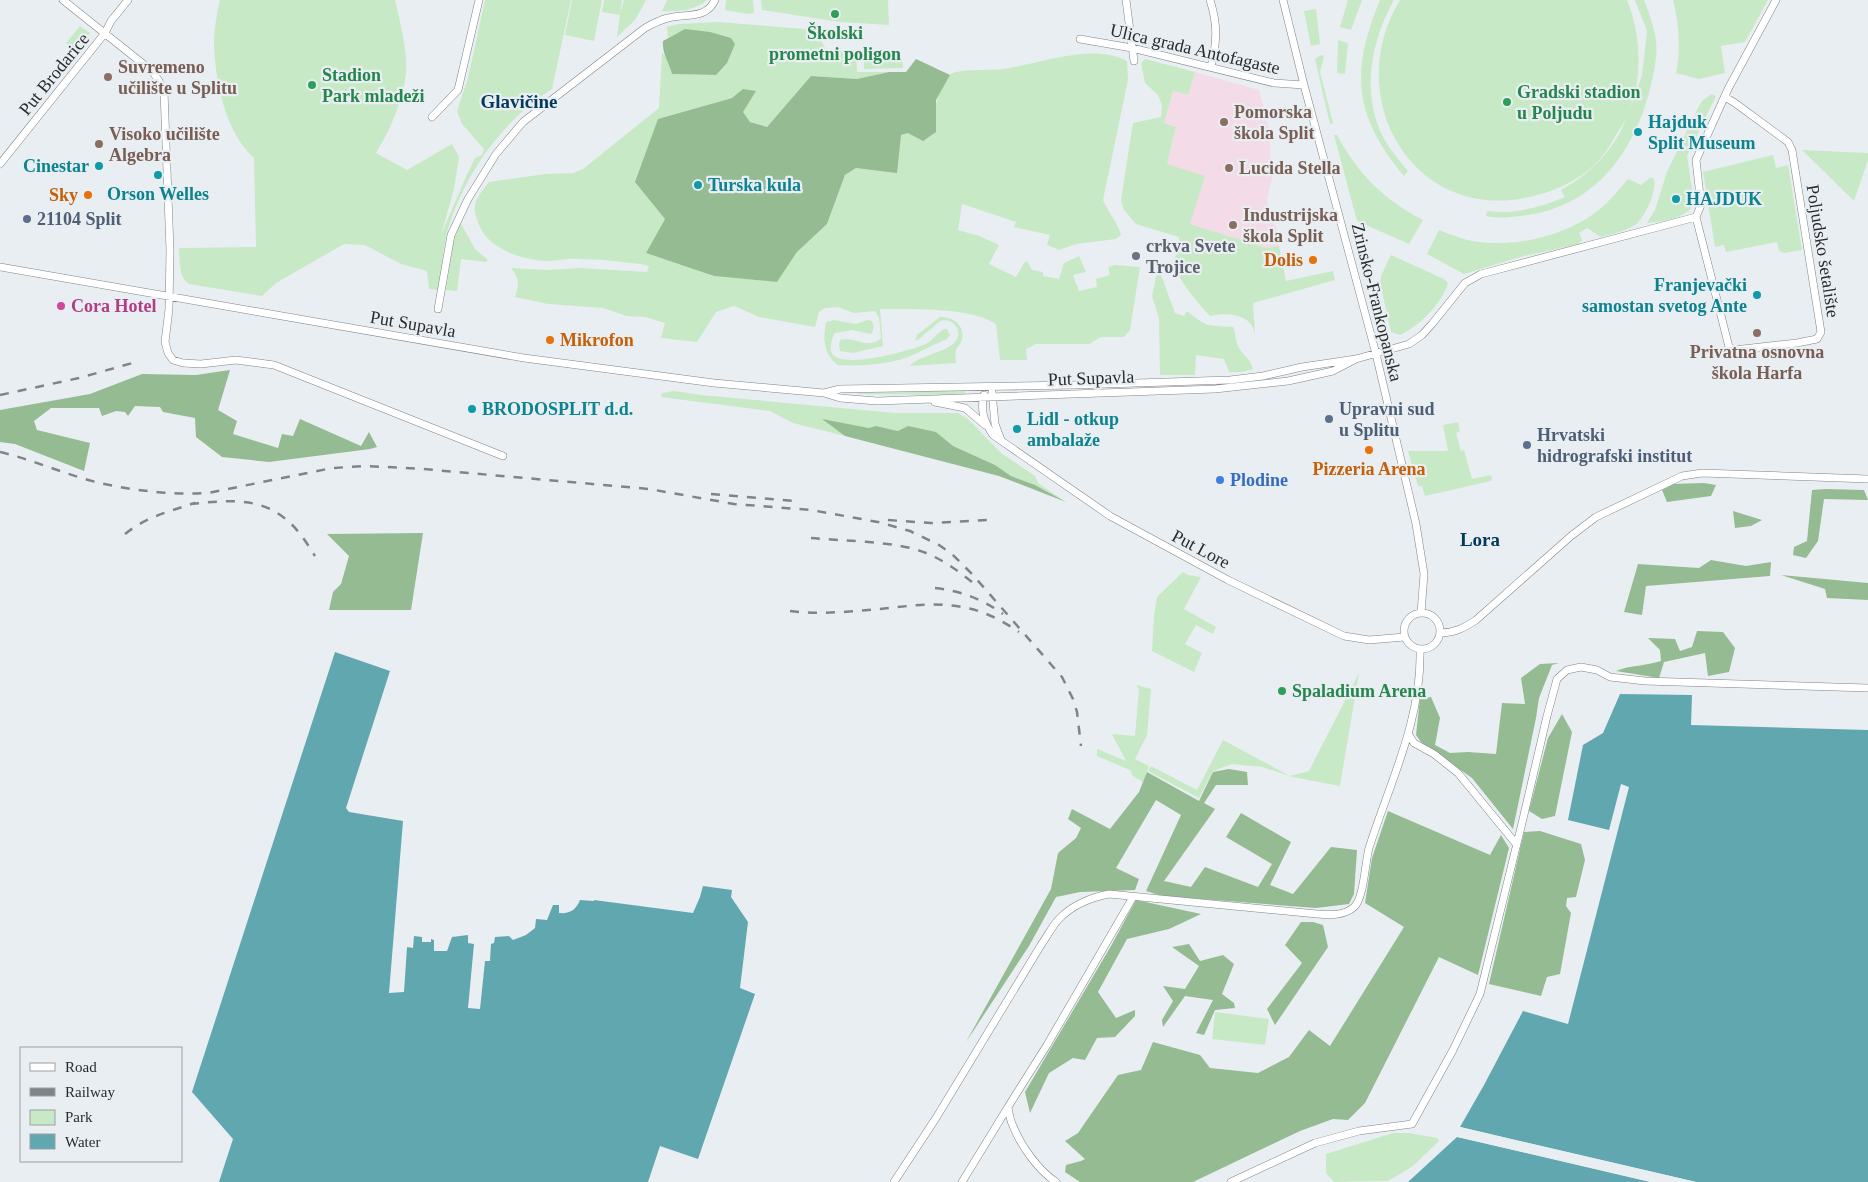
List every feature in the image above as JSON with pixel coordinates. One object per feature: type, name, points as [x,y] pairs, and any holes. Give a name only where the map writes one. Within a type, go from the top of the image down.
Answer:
[{"type":"street","points":[[64,0],[152,71],[160,81],[164,91],[170,250],[169,297],[165,342],[168,353],[173,360],[183,363],[201,364],[236,360],[274,365],[503,456]]},
{"type":"street","name":"Put Brodarice","points":[[0,164],[105,33],[111,21],[128,0]]},
{"type":"street","points":[[432,117],[458,90],[479,0]]},
{"type":"street","points":[[438,308],[451,234],[480,177],[496,154],[523,122],[645,28],[668,18],[694,16],[706,12],[714,4],[715,0]]},
{"type":"street","points":[[1126,0],[1134,61]]},
{"type":"street","points":[[1210,0],[1214,12],[1217,45],[1211,67]]},
{"type":"street","name":"Zrinsko-Frankopanska","points":[[1283,0],[1376,354],[1416,524],[1424,574],[1421,613]]},
{"type":"street","points":[[1696,217],[1700,205],[1696,160],[1725,97],[1776,0]]},
{"type":"street","name":"Ulica grada Antofagaste","points":[[1080,39],[1132,48],[1274,83],[1304,85]]},
{"type":"street","name":"Poljudsko šetalište","points":[[1696,217],[1729,347],[1734,350],[1818,339],[1821,332],[1792,150],[1788,142],[1725,97]]},
{"type":"street","name":"Put Supavla","points":[[0,267],[524,358],[714,383],[824,392],[840,389],[1230,380],[1356,359],[1409,344],[1422,335],[1432,324],[1464,283],[1482,274],[1696,217]]},
{"type":"street","name":"Put Supavla","points":[[824,392],[840,398],[868,400],[1215,389],[1288,382],[1333,371],[1356,359]]},
{"type":"street","points":[[988,427],[983,414],[983,397],[987,387],[994,396],[996,424],[1001,440]]},
{"type":"street","name":"Put Lore","points":[[925,399],[965,408],[1001,440],[1110,516],[1228,580],[1344,636],[1369,640],[1405,637]]},
{"type":"street","points":[[1440,633],[1451,633],[1466,627],[1476,620],[1571,536],[1596,517],[1682,476],[1702,473],[1868,479]]},
{"type":"street","points":[[1421,613],[1427,614],[1437,621],[1440,633],[1431,647],[1420,649],[1410,645],[1404,631],[1407,621],[1416,614],[1421,613]]},
{"type":"street","points":[[894,1182],[936,1118],[1041,945],[1060,918],[1093,897],[1109,894],[1334,915],[1345,912],[1354,906],[1360,896],[1369,849],[1409,735],[1420,667],[1420,649]]},
{"type":"street","points":[[1231,1182],[1315,1143],[1359,1131],[1412,1124],[1453,1050],[1480,994],[1549,707],[1557,679],[1567,670],[1582,667],[1597,670],[1610,677],[1645,681],[1868,688]]},
{"type":"street","points":[[1409,735],[1414,743],[1434,754],[1458,774],[1517,845]]},
{"type":"street","points":[[962,1182],[1047,1045],[1133,897]]},
{"type":"street","points":[[1008,1107],[1012,1126],[1027,1152],[1050,1178],[1056,1182]]},
{"type":"shaded area","points":[[1195,72],[1259,90],[1269,129],[1272,178],[1267,200],[1269,216],[1276,227],[1279,246],[1267,248],[1190,224],[1167,164],[1176,127],[1164,123],[1173,91],[1188,95]]},
{"type":"green space","points":[[220,0],[395,0],[405,46],[406,73],[395,115],[376,153],[407,170],[452,144],[459,157],[454,189],[441,235],[475,158],[482,155],[484,149],[462,124],[457,111],[468,78],[485,0],[571,0],[552,89],[517,116],[502,132],[475,168],[455,208],[444,244],[440,290],[429,289],[427,271],[401,264],[365,245],[344,244],[276,283],[262,296],[189,284],[185,281],[180,268],[179,248],[256,247],[254,158],[236,134],[229,120],[219,89],[214,38]]},
{"type":"green space","points":[[572,0],[602,0],[594,41],[565,35]]},
{"type":"green space","points":[[604,0],[622,0],[620,14],[624,0],[646,0],[635,20],[617,37],[620,15],[602,12]]},
{"type":"green space","points":[[667,0],[707,0],[698,6],[686,10],[662,11]]},
{"type":"green space","points":[[726,0],[753,0],[754,13],[748,14],[725,10]]},
{"type":"green space","name":"Školski prometni poligon","points":[[761,0],[888,0],[889,25],[840,22],[762,10]]},
{"type":"green space","points":[[1348,0],[1362,0],[1351,30],[1340,27]]},
{"type":"green space","points":[[1380,0],[1394,0],[1379,32],[1375,50],[1372,67],[1372,103],[1383,137],[1408,171],[1404,176],[1387,154],[1375,133],[1367,113],[1362,92],[1361,72],[1364,49]]},
{"type":"green space","name":"Gradski stadion u Poljudu","points":[[1400,0],[1627,0],[1634,22],[1639,56],[1636,90],[1630,109],[1642,75],[1647,31],[1635,0],[1644,0],[1656,40],[1655,67],[1642,116],[1621,156],[1607,174],[1591,188],[1572,200],[1551,209],[1512,217],[1486,216],[1487,211],[1517,211],[1565,197],[1561,190],[1581,177],[1600,160],[1615,141],[1626,119],[1608,149],[1594,165],[1574,180],[1545,193],[1494,200],[1456,193],[1425,175],[1401,148],[1385,115],[1379,77],[1383,38]]},
{"type":"green space","points":[[1673,0],[1768,0],[1745,42],[1721,46],[1725,73],[1699,79],[1676,73],[1679,36]]},
{"type":"green space","points":[[1316,9],[1320,44],[1311,46],[1304,11]]},
{"type":"green space","points":[[718,22],[816,30],[826,50],[856,52],[857,72],[889,72],[857,79],[811,76],[767,127],[750,122],[732,98],[658,119],[665,219],[646,253],[714,276],[777,282],[797,252],[827,224],[845,175],[856,168],[873,169],[901,135],[936,132],[937,102],[940,92],[950,75],[959,71],[1003,69],[1082,54],[1113,56],[1127,61],[1128,80],[1103,200],[1121,235],[1116,239],[1076,244],[1059,250],[1047,245],[1050,235],[1014,227],[1016,222],[962,204],[958,230],[979,236],[999,245],[989,264],[1016,277],[1027,261],[1032,270],[1043,272],[1043,276],[1059,279],[1064,263],[1079,256],[1086,272],[1073,275],[1079,291],[1097,287],[1096,279],[1110,275],[1108,267],[1115,265],[1140,267],[1130,330],[1124,337],[1101,337],[1089,344],[1036,344],[1026,349],[1027,360],[1000,360],[996,324],[985,318],[972,314],[941,310],[880,309],[883,346],[853,353],[840,351],[840,340],[850,339],[871,343],[881,338],[879,318],[875,311],[854,313],[838,307],[825,308],[819,312],[815,327],[759,317],[734,306],[716,312],[697,342],[661,338],[665,323],[645,317],[627,316],[603,308],[548,304],[515,297],[518,282],[511,268],[546,270],[580,268],[647,272],[649,266],[641,264],[588,259],[549,261],[530,259],[510,253],[492,242],[480,227],[475,213],[477,198],[489,182],[546,174],[573,173],[583,169],[659,108],[662,52],[669,62],[672,74],[716,75],[686,29],[668,38],[667,27],[679,24]]},
{"type":"green space","points":[[80,26],[90,33],[76,51],[66,43]]},
{"type":"green space","points":[[685,29],[710,32],[731,38],[735,44],[727,63],[716,75],[672,74],[663,41]]},
{"type":"green space","points":[[1338,40],[1348,43],[1345,74],[1337,73]]},
{"type":"green space","points":[[1321,55],[1324,56],[1320,72],[1332,124],[1330,124],[1315,59]]},
{"type":"green space","points":[[916,59],[950,75],[936,100],[936,132],[923,141],[908,133],[901,135],[897,173],[856,168],[845,175],[827,224],[797,252],[777,282],[714,276],[646,253],[665,219],[635,182],[658,119],[732,98],[743,89],[756,91],[743,112],[750,122],[767,127],[811,76],[857,79],[889,72],[906,72]]},
{"type":"green space","points":[[1145,59],[1195,72],[1188,95],[1173,91],[1164,123],[1176,127],[1167,164],[1205,176],[1190,224],[1267,248],[1279,246],[1286,281],[1333,271],[1335,280],[1253,303],[1255,335],[1251,324],[1242,317],[1226,314],[1210,316],[1189,291],[1176,269],[1175,256],[1179,237],[1136,224],[1124,210],[1121,200],[1133,123],[1161,117],[1162,105],[1158,95],[1145,83],[1141,63]]},
{"type":"green space","points":[[902,60],[903,68],[864,69],[864,61]]},
{"type":"green space","points":[[1712,94],[1716,96],[1687,156],[1694,203],[1681,216],[1647,223],[1655,210],[1667,172],[1699,106],[1703,100]]},
{"type":"green space","points":[[1334,135],[1337,135],[1354,162],[1373,184],[1396,203],[1423,220],[1409,244],[1357,221]]},
{"type":"green space","points":[[1802,150],[1868,153],[1868,160],[1854,201]]},
{"type":"green space","points":[[1773,155],[1776,168],[1788,165],[1802,250],[1784,253],[1779,251],[1777,242],[1726,252],[1724,245],[1715,247],[1703,172]]},
{"type":"green space","points":[[1650,178],[1653,178],[1654,189],[1646,210],[1639,222],[1623,231],[1601,237],[1587,228],[1579,233],[1582,240],[1579,244],[1520,257],[1464,274],[1427,254],[1439,230],[1468,240],[1488,243],[1521,241],[1553,234],[1583,221],[1596,212],[1609,201],[1628,179],[1641,185]]},
{"type":"green space","points":[[460,222],[475,249],[488,260],[486,262],[461,259],[457,291],[446,290],[453,244]]},
{"type":"green space","points":[[1391,255],[1444,279],[1448,283],[1441,299],[1429,314],[1415,326],[1400,335],[1391,332],[1380,283],[1381,276]]},
{"type":"green space","points":[[1157,272],[1160,272],[1175,313],[1184,316],[1187,311],[1208,325],[1233,327],[1238,345],[1253,369],[1229,372],[1224,359],[1196,355],[1195,375],[1160,375],[1159,318],[1152,296]]},
{"type":"green space","points":[[940,317],[953,320],[962,330],[962,339],[956,352],[956,363],[910,366],[955,342],[958,329],[953,323],[945,320],[940,321],[915,341],[917,335]]},
{"type":"green space","points":[[834,320],[856,324],[868,320],[873,323],[871,334],[852,330],[835,333],[831,351],[836,357],[846,360],[875,358],[918,347],[926,344],[944,329],[947,329],[950,335],[947,339],[900,360],[873,364],[838,365],[829,356],[825,346],[826,322]]},
{"type":"green space","points":[[230,370],[218,410],[237,421],[233,434],[278,448],[282,434],[293,436],[300,419],[361,446],[369,432],[377,447],[269,462],[222,457],[196,437],[195,418],[163,412],[160,407],[135,406],[128,416],[125,412],[116,411],[102,416],[99,408],[51,408],[34,421],[37,430],[90,443],[84,471],[15,444],[0,442],[0,410],[90,394],[142,374],[196,375]]},
{"type":"green space","points":[[965,390],[965,395],[858,394],[858,393]]},
{"type":"green space","points":[[674,391],[895,413],[958,413],[968,419],[1001,453],[1035,476],[1038,483],[1066,502],[1035,485],[1011,476],[995,465],[953,446],[936,432],[898,431],[876,426],[869,428],[824,420],[845,436],[793,423],[770,411],[661,397],[662,393]]},
{"type":"green space","points":[[822,419],[869,428],[876,426],[898,431],[908,426],[936,432],[953,446],[995,465],[1011,476],[1035,485],[1066,502],[999,476],[845,436]]},
{"type":"green space","points":[[1458,422],[1460,431],[1456,433],[1461,451],[1464,450],[1472,479],[1491,475],[1492,479],[1491,481],[1425,496],[1422,486],[1418,486],[1408,451],[1448,451],[1443,425]]},
{"type":"green space","points":[[1704,483],[1716,485],[1711,496],[1667,502],[1662,490],[1673,484]]},
{"type":"green space","points":[[1812,490],[1864,490],[1868,500],[1824,499],[1818,541],[1806,558],[1793,555],[1794,547],[1807,541]]},
{"type":"green space","points":[[1733,511],[1762,520],[1751,526],[1735,528]]},
{"type":"green space","points":[[423,533],[411,610],[329,610],[333,592],[341,584],[349,556],[327,534]]},
{"type":"green space","points":[[1711,560],[1746,566],[1771,562],[1770,576],[1646,586],[1642,615],[1624,612],[1638,564],[1699,568]]},
{"type":"green space","points":[[1183,572],[1188,575],[1201,577],[1184,609],[1216,627],[1213,634],[1196,625],[1185,644],[1202,653],[1194,672],[1152,651],[1157,597]]},
{"type":"green space","points":[[1781,575],[1868,583],[1868,600],[1827,598],[1825,589]]},
{"type":"green space","points":[[1697,631],[1723,632],[1735,648],[1729,672],[1708,676],[1705,653],[1664,662],[1659,678],[1616,671],[1661,661],[1660,650],[1648,638],[1675,639],[1680,651],[1692,647]]},
{"type":"green space","points":[[1559,663],[1552,665],[1539,698],[1513,829],[1472,778],[1421,742],[1416,735],[1420,698],[1431,697],[1440,718],[1435,745],[1450,753],[1496,754],[1502,703],[1525,704],[1521,678],[1540,664]]},
{"type":"green space","points":[[1359,673],[1340,786],[1293,777],[1262,767],[1232,764],[1213,771],[1199,798],[1148,771],[1151,766],[1197,790],[1223,740],[1290,776],[1309,771]]},
{"type":"green space","points":[[1136,685],[1151,689],[1147,735],[1135,759],[1149,766],[1143,782],[1133,776],[1130,770],[1097,756],[1097,749],[1126,761],[1112,734],[1135,736],[1139,689]]},
{"type":"green space","points":[[1562,714],[1572,732],[1555,816],[1542,819],[1529,811],[1548,738]]},
{"type":"green space","points":[[1229,769],[1247,772],[1248,785],[1216,785],[1204,803],[1215,809],[1164,881],[1191,887],[1205,867],[1258,887],[1272,864],[1226,837],[1241,813],[1291,842],[1270,885],[1293,894],[1331,847],[1357,850],[1354,894],[1349,904],[1316,908],[1162,896],[1146,891],[1181,815],[1156,800],[1116,868],[1139,879],[1135,890],[1080,892],[1056,897],[1029,946],[966,1042],[1051,889],[1058,853],[1076,838],[1081,828],[1068,819],[1072,809],[1110,829],[1139,792],[1147,772],[1199,801],[1213,772]]},
{"type":"green space","points":[[1388,811],[1490,855],[1501,835],[1509,848],[1478,975],[1439,957],[1365,1103],[1348,1120],[1333,1119],[1300,1131],[1193,1182],[1080,1182],[1065,1172],[1066,1165],[1085,1159],[1065,1141],[1078,1133],[1118,1075],[1141,1070],[1153,1042],[1200,1055],[1210,1068],[1258,1073],[1289,1057],[1309,1030],[1330,1046],[1404,927],[1365,903],[1372,858]]},
{"type":"green space","points":[[1540,831],[1581,844],[1585,860],[1576,897],[1567,898],[1566,906],[1571,913],[1560,974],[1547,977],[1541,996],[1489,984],[1524,832]]},
{"type":"green space","points":[[1136,900],[1201,914],[1169,929],[1127,939],[1098,992],[1116,1018],[1135,1010],[1135,1016],[1115,1037],[1097,1038],[1085,1060],[1073,1058],[1049,1073],[1030,1113],[1025,1092]]},
{"type":"green space","points":[[1301,922],[1313,922],[1323,925],[1328,947],[1275,1025],[1267,1009],[1302,963],[1285,945]]},
{"type":"green space","points":[[1189,944],[1200,961],[1223,955],[1234,964],[1222,994],[1234,1003],[1235,1008],[1215,1010],[1204,1035],[1196,1033],[1213,1000],[1185,996],[1163,1027],[1162,1020],[1173,1001],[1163,986],[1185,989],[1199,966],[1172,947]]},
{"type":"green space","points":[[1215,1012],[1269,1019],[1265,1045],[1212,1039]]},
{"type":"green space","points":[[1393,1133],[1409,1133],[1437,1138],[1439,1141],[1413,1166],[1388,1181],[1334,1182],[1326,1173],[1326,1154]]},
{"type":"water","points":[[335,652],[390,671],[346,808],[349,812],[403,821],[389,993],[404,992],[407,947],[413,948],[414,936],[422,937],[422,942],[434,940],[434,951],[447,951],[452,937],[468,935],[468,943],[474,944],[468,1008],[480,1009],[485,961],[490,961],[491,944],[494,943],[495,937],[509,936],[513,940],[526,935],[535,928],[536,919],[547,920],[553,905],[559,905],[559,913],[572,911],[580,900],[594,900],[693,913],[703,886],[732,890],[731,897],[748,922],[740,988],[755,994],[698,1159],[660,1146],[648,1182],[219,1182],[233,1139],[192,1092]]},
{"type":"water","points":[[1620,694],[1692,695],[1691,725],[1868,730],[1868,1182],[1696,1182],[1460,1127],[1523,1011],[1568,1024],[1629,787],[1621,784],[1609,830],[1568,820],[1583,745],[1603,733]]},
{"type":"water","points":[[1457,1137],[1650,1182],[1408,1182]]},
{"type":"pier","points":[[1460,1127],[1696,1182],[1685,1182],[1459,1129]]},
{"type":"pier","points":[[1458,1135],[1651,1180],[1652,1182],[1458,1137]]},
{"type":"railway","points":[[0,395],[79,378],[136,362]]},
{"type":"railway","points":[[0,452],[100,483],[167,493],[208,493],[332,468],[367,466],[423,469],[649,489],[734,504],[811,510],[878,522],[910,531],[939,545],[952,554],[972,574],[1062,677],[1077,712],[1081,746]]},
{"type":"railway","points":[[711,494],[796,501]]},
{"type":"railway","points":[[190,504],[226,501],[250,503],[273,510],[293,525],[315,556]]},
{"type":"railway","points":[[125,534],[150,519],[195,503]]},
{"type":"railway","points":[[888,520],[931,523],[988,520]]},
{"type":"railway","points":[[811,538],[870,542],[914,549],[944,562],[972,582]]},
{"type":"railway","points":[[935,588],[971,596],[1003,614]]},
{"type":"railway","points":[[790,611],[827,613],[919,605],[948,605],[988,614],[1019,632]]},
{"type":"place","name":"Školski prometni poligon","points":[[835,14]]},
{"type":"place","name":"Suvremeno učilište u Splitu","points":[[108,77]]},
{"type":"place","name":"Stadion Park mladeži","points":[[312,85]]},
{"type":"place","name":"Gradski stadion u Poljudu","points":[[1507,102]]},
{"type":"place","name":"Pomorska škola Split","points":[[1224,122]]},
{"type":"place","name":"Hajduk Split Museum","points":[[1638,132]]},
{"type":"place","name":"Visoko učilište Algebra","points":[[99,144]]},
{"type":"place","name":"Cinestar","points":[[99,166]]},
{"type":"place","name":"Lucida Stella","points":[[1229,168]]},
{"type":"place","name":"Orson Welles","points":[[158,175]]},
{"type":"place","name":"Turska kula","points":[[698,185]]},
{"type":"place","name":"Sky","points":[[88,195]]},
{"type":"place","name":"HAJDUK","points":[[1676,199]]},
{"type":"place","name":"21104 Split","points":[[27,219]]},
{"type":"place","name":"Industrijska škola Split","points":[[1233,225]]},
{"type":"place","name":"crkva Svete Trojice","points":[[1136,256]]},
{"type":"place","name":"Dolis","points":[[1313,260]]},
{"type":"place","name":"Franjevački samostan svetog Ante","points":[[1757,295]]},
{"type":"place","name":"Cora Hotel","points":[[61,306]]},
{"type":"place","name":"Privatna osnovna škola Harfa","points":[[1757,333]]},
{"type":"place","name":"Mikrofon","points":[[550,340]]},
{"type":"place","name":"BRODOSPLIT d.d.","points":[[472,409]]},
{"type":"place","name":"Upravni sud u Splitu","points":[[1329,419]]},
{"type":"place","name":"Lidl - otkup ambalaže","points":[[1017,429]]},
{"type":"place","name":"Hrvatski hidrografski institut","points":[[1527,445]]},
{"type":"place","name":"Pizzeria Arena","points":[[1369,450]]},
{"type":"place","name":"Plodine","points":[[1220,480]]},
{"type":"place","name":"Spaladium Arena","points":[[1282,691]]},
{"type":"district","name":"Glavičine","points":[[519,101]]},
{"type":"district","name":"Lora","points":[[1480,539]]}]
